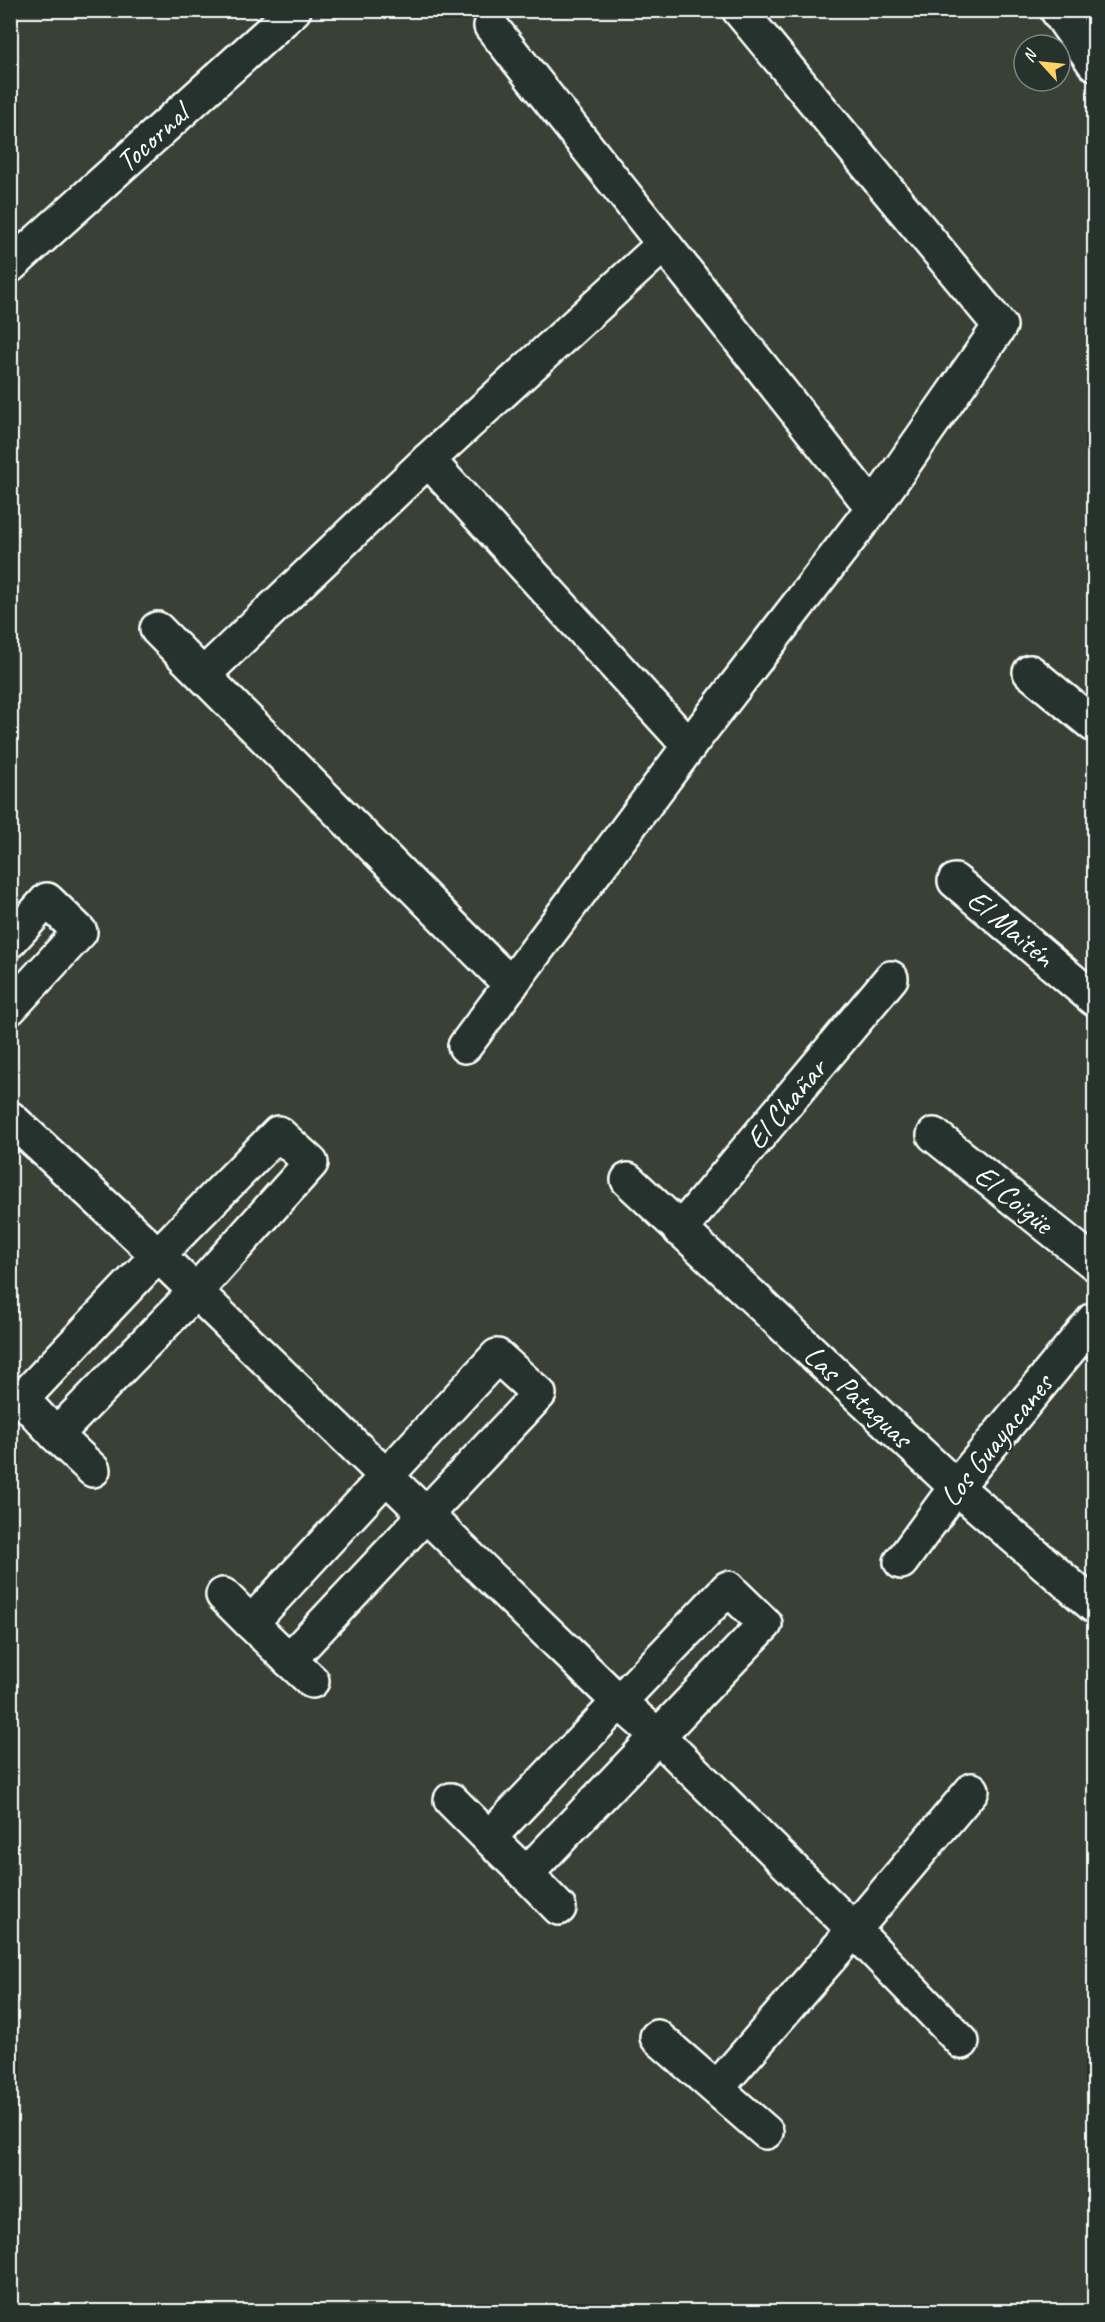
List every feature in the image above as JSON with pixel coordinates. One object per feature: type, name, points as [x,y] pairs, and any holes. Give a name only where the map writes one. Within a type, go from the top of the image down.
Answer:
[{"type":"street","name":"Tocornal","points":[[10,266],[294,10]]},
{"type":"street","points":[[465,1046],[688,746],[873,507],[1000,326],[739,10]]},
{"type":"street","points":[[1063,13],[1095,63]]},
{"type":"street","points":[[491,26],[873,507]]},
{"type":"street","points":[[203,675],[428,460],[664,243]]},
{"type":"street","points":[[428,460],[688,746]]},
{"type":"street","points":[[157,629],[511,985]]},
{"type":"street","points":[[1030,672],[1095,724]]},
{"type":"street","name":"El Maitén","points":[[955,881],[1095,999]]},
{"type":"street","points":[[10,940],[47,900],[80,932],[10,1008]]},
{"type":"street","name":"El Chañar","points":[[680,1230],[891,978]]},
{"type":"street","points":[[10,1118],[158,1255],[618,1702],[658,1736],[854,1930],[962,2042]]},
{"type":"street","points":[[56,1435],[195,1292],[311,1163],[278,1133],[158,1255],[16,1393],[56,1435],[93,1470]]},
{"type":"street","name":"El Coigüe","points":[[934,1135],[1095,1263]]},
{"type":"street","name":"Las Pataguas","points":[[628,1180],[956,1487],[1095,1606]]},
{"type":"street","name":"Los Guayacanes","points":[[901,1562],[956,1487],[1095,1319]]},
{"type":"street","points":[[223,1595],[251,1623],[300,1670],[426,1514],[539,1394],[497,1356],[251,1623]]},
{"type":"street","points":[[489,1838],[728,1588],[765,1624],[526,1874]]},
{"type":"street","points":[[717,2088],[972,1790]]},
{"type":"street","points":[[451,1800],[560,1908]]},
{"type":"street","points":[[657,2037],[766,2132]]}]
